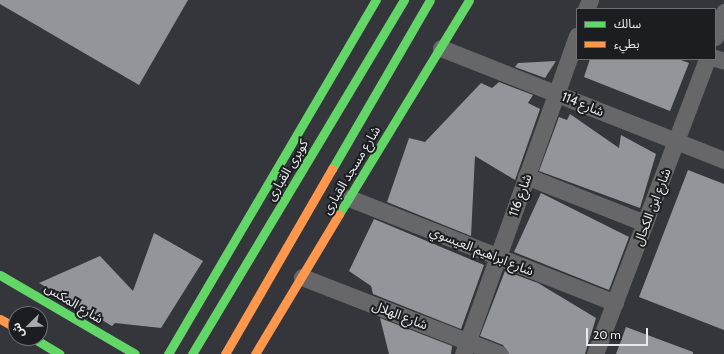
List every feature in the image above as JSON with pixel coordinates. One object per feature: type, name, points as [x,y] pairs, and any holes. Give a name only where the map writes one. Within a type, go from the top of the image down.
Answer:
[{"type":"main road","points":[[168,354],[376,0]]},
{"type":"main road","name":"كوبرى القبارى","points":[[192,354],[404,0]]},
{"type":"main road","points":[[225,354],[430,0]]},
{"type":"main road","name":"شارع مسجد القبارى","points":[[255,354],[442,48],[468,0]]},
{"type":"main road","name":"شارع المكس","points":[[0,275],[135,354]]},
{"type":"main road","points":[[44,346],[53,352]]},
{"type":"street","points":[[716,34],[724,12]]},
{"type":"street","name":"شارع 116","points":[[465,348],[576,39]]},
{"type":"street","name":"شارع 114","points":[[442,48],[724,160]]},
{"type":"street","name":"شارع ابن الكحال","points":[[595,354],[677,142],[707,60]]},
{"type":"street","points":[[526,176],[646,223]]},
{"type":"street","name":"شارع ابراهيم العيسوي","points":[[349,198],[615,304]]},
{"type":"street","name":"شارع الهلال","points":[[302,277],[465,348],[499,354]]},
{"type":"building","points":[[0,0],[188,0],[139,85],[0,4]]},
{"type":"building","points":[[590,60],[681,60],[689,63],[670,111],[584,77]]},
{"type":"building","points":[[556,61],[545,78],[515,67],[518,63]]},
{"type":"building","points":[[499,82],[533,95],[528,103],[540,109],[515,180],[475,156],[471,236],[387,202],[409,138],[425,142],[481,83],[492,88]]},
{"type":"building","points":[[570,114],[619,148],[621,135],[656,154],[640,208],[539,171],[559,117],[567,120]]},
{"type":"building","points":[[688,170],[724,184],[724,330],[639,297]]},
{"type":"building","points":[[541,193],[629,237],[609,290],[514,252]]},
{"type":"building","points":[[374,219],[484,265],[461,329],[373,294],[371,286],[349,271]]},
{"type":"building","points":[[154,233],[203,261],[161,328],[115,323],[112,326],[39,283],[100,256],[133,291]]},
{"type":"building","points":[[505,271],[538,283],[596,318],[585,354],[509,354],[503,345],[480,336]]},
{"type":"building","points":[[380,318],[452,346],[451,354],[389,354]]},
{"type":"building","points":[[626,327],[693,352],[693,354],[616,354]]},
{"type":"traffic: fast","points":[[168,354],[376,0]]},
{"type":"traffic: fast","points":[[192,354],[404,0]]},
{"type":"traffic: fast","points":[[332,169],[430,0]]},
{"type":"traffic: fast","points":[[339,214],[469,0]]},
{"type":"traffic: fast","points":[[0,275],[135,354]]},
{"type":"traffic: fast","points":[[46,346],[60,354]]},
{"type":"traffic: slow","points":[[225,354],[332,169]]},
{"type":"traffic: slow","points":[[255,354],[339,214]]},
{"type":"traffic: slow","points":[[0,319],[8,324]]}]
